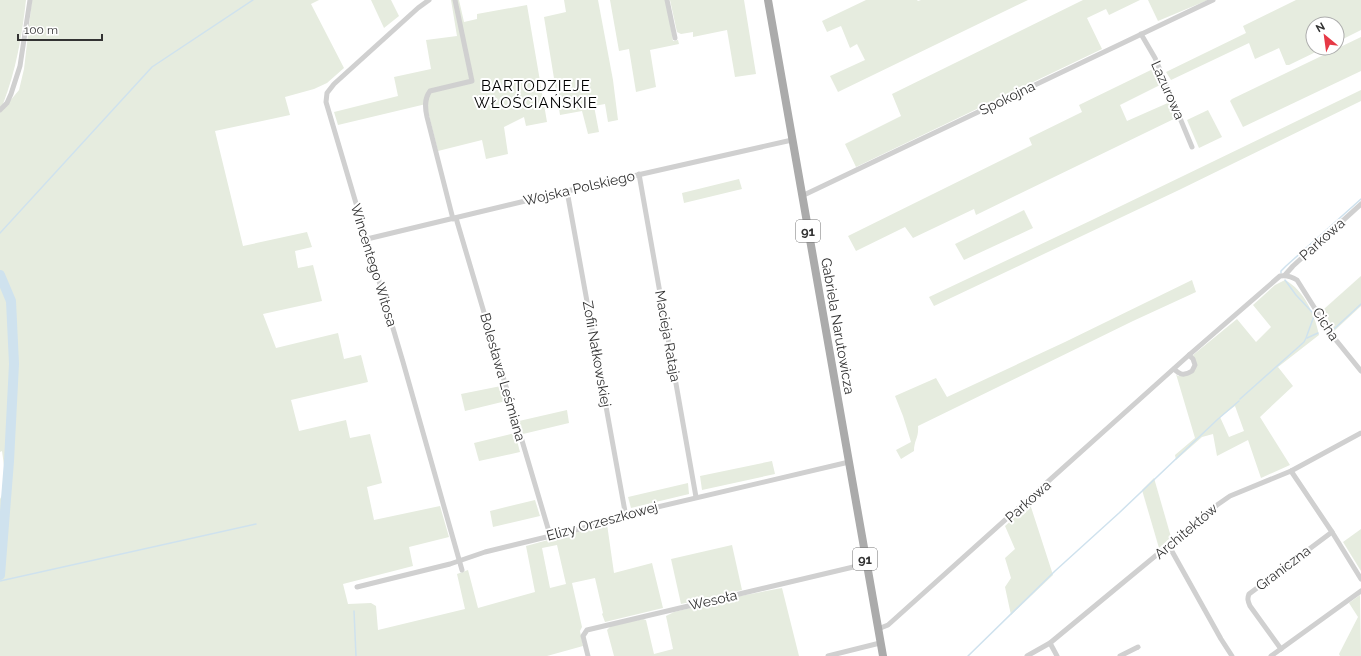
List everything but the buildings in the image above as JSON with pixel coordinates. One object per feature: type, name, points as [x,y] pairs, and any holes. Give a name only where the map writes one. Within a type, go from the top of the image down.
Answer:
[{"type":"main road","name":"Gabriela Narutowicza","points":[[768,0],[883,656]]},
{"type":"street","points":[[0,110],[7,103],[12,94],[20,66],[30,0]]},
{"type":"street","name":"Wincentego Witosa","points":[[429,0],[418,8],[334,84],[327,93],[326,102],[462,570]]},
{"type":"street","name":"Bolesława Leśmiana","points":[[456,0],[472,81],[430,91],[425,101],[427,117],[455,218],[550,535]]},
{"type":"street","points":[[667,0],[675,38]]},
{"type":"street","name":"Spokojna","points":[[802,195],[1213,0]]},
{"type":"street","name":"Lazurowa","points":[[1141,34],[1155,58],[1192,147]]},
{"type":"street","name":"Wojska Polskiego","points":[[367,239],[639,174],[792,140]]},
{"type":"street","name":"Macieja Rataja","points":[[639,174],[696,497]]},
{"type":"street","name":"Zofii Nałkowskiej","points":[[567,191],[626,517]]},
{"type":"street","name":"Parkowa","points":[[878,629],[888,625],[1189,355],[1280,276],[1288,276],[1293,266],[1361,204]]},
{"type":"street","name":"Cicha","points":[[1288,276],[1297,280],[1331,334],[1361,372]]},
{"type":"street","points":[[1174,369],[1184,375],[1192,372],[1195,365],[1189,355]]},
{"type":"street","name":"Architektów","points":[[1028,656],[1050,643],[1230,496],[1291,471],[1361,433]]},
{"type":"street","name":"Elizy Orzeszkowej","points":[[357,587],[550,535],[626,517],[649,509],[696,497],[849,462]]},
{"type":"street","points":[[1291,471],[1361,578]]},
{"type":"street","name":"Graniczna","points":[[1281,649],[1250,606],[1248,600],[1249,594],[1332,532]]},
{"type":"street","points":[[1169,546],[1232,656]]},
{"type":"street","name":"Wesoła","points":[[588,656],[583,636],[588,630],[866,564]]},
{"type":"street","points":[[1271,656],[1361,591]]},
{"type":"street","points":[[828,656],[880,643]]},
{"type":"street","points":[[1050,643],[1057,656]]},
{"type":"street","points":[[1120,656],[1138,647]]},
{"type":"shaded area","points":[[0,0],[26,0],[23,27],[15,66],[8,91],[3,104],[0,107]]},
{"type":"shaded area","points":[[32,0],[319,0],[311,4],[344,68],[327,83],[314,89],[285,97],[290,115],[215,131],[243,246],[307,232],[312,247],[295,251],[298,268],[313,265],[322,301],[263,314],[276,348],[338,333],[344,359],[361,355],[368,382],[291,400],[299,431],[346,420],[350,438],[370,434],[382,483],[367,487],[374,520],[440,506],[449,537],[409,547],[413,566],[343,584],[348,604],[371,603],[376,606],[378,630],[465,609],[457,574],[468,570],[478,608],[535,592],[526,546],[607,524],[614,573],[652,563],[663,608],[605,622],[595,578],[572,583],[582,627],[580,631],[583,646],[547,656],[0,656],[0,499],[4,488],[5,476],[2,451],[0,452],[0,113],[19,90],[24,69]],"holes":[[[557,545],[566,584],[550,588],[542,548]]]},
{"type":"shaded area","points":[[371,0],[391,0],[399,16],[384,28]]},
{"type":"shaded area","points":[[451,0],[459,0],[464,22],[477,19],[477,14],[527,5],[547,122],[526,126],[524,117],[504,127],[508,154],[486,159],[482,140],[438,151],[426,104],[338,125],[334,112],[398,96],[394,77],[431,69],[426,40],[457,36]]},
{"type":"shaded area","points":[[564,0],[598,0],[613,80],[618,120],[608,122],[605,104],[594,106],[599,132],[588,134],[582,111],[560,115],[544,17],[566,12]]},
{"type":"shaded area","points":[[610,0],[666,0],[673,41],[678,40],[679,44],[650,50],[656,87],[636,92],[629,49],[619,51]]},
{"type":"shaded area","points":[[670,0],[744,0],[756,74],[735,77],[727,30],[693,37],[693,32],[681,34],[677,32]]},
{"type":"shaded area","points":[[866,0],[1028,0],[838,92],[830,76],[865,60],[857,44],[850,48],[841,26],[827,32],[822,21]]},
{"type":"shaded area","points":[[1083,0],[1140,0],[1109,15],[1106,9],[1087,18],[1102,49],[856,167],[845,144],[901,116],[892,94]]},
{"type":"shaded area","points":[[1148,0],[1208,0],[1158,21]]},
{"type":"shaded area","points":[[1296,0],[1361,0],[1361,30],[1345,38],[1345,16],[1305,16],[1305,56],[1308,56],[1289,65],[1286,65],[1279,48],[1255,59],[1249,43],[1171,80],[1166,72],[1246,33],[1243,26]]},
{"type":"shaded area","points":[[1361,37],[1361,71],[1243,127],[1230,101],[1232,99],[1321,56],[1345,56],[1345,45]]},
{"type":"shaded area","points":[[1155,68],[1162,84],[1120,105],[1127,121],[1170,102],[1178,117],[976,215],[974,209],[913,238],[905,227],[856,251],[848,236],[1032,145],[1029,138],[1082,112],[1079,105]]},
{"type":"shaded area","points":[[1361,90],[1361,101],[1179,190],[934,306],[929,297],[1092,220]]},
{"type":"shaded area","points":[[1208,110],[1222,137],[1199,148],[1187,120]]},
{"type":"shaded area","points":[[739,179],[742,189],[684,203],[682,193]]},
{"type":"shaded area","points":[[1024,210],[1033,228],[964,260],[955,244]]},
{"type":"shaded area","points":[[1361,276],[1361,306],[1333,332],[1324,309]]},
{"type":"shaded area","points":[[1192,280],[1196,292],[1133,321],[918,426],[914,451],[901,459],[896,450],[911,442],[895,396],[936,378],[947,397],[1065,342]]},
{"type":"shaded area","points":[[1285,280],[1298,290],[1308,304],[1315,319],[1319,335],[1278,367],[1293,386],[1260,417],[1290,465],[1261,478],[1248,440],[1217,456],[1213,434],[1202,437],[1176,460],[1175,455],[1195,438],[1176,374],[1178,376],[1185,376],[1197,365],[1193,355],[1237,319],[1256,342],[1271,327],[1253,305],[1275,285]],"holes":[[[1235,406],[1244,431],[1229,437],[1220,417]]]},
{"type":"shaded area","points":[[501,386],[506,401],[465,411],[461,394]]},
{"type":"shaded area","points":[[567,410],[569,423],[523,434],[519,421]]},
{"type":"shaded area","points":[[515,433],[520,452],[479,461],[474,443]]},
{"type":"shaded area","points":[[772,461],[775,474],[702,490],[700,476]]},
{"type":"shaded area","points":[[1154,478],[1171,537],[1159,548],[1142,490]]},
{"type":"shaded area","points":[[688,483],[689,494],[631,508],[628,497]]},
{"type":"shaded area","points":[[535,500],[540,516],[493,527],[490,511]]},
{"type":"shaded area","points":[[1030,504],[1053,575],[1011,615],[1005,587],[1011,578],[1005,558],[1015,549],[1005,526]]},
{"type":"shaded area","points":[[1361,529],[1361,571],[1343,542]]},
{"type":"shaded area","points":[[732,545],[742,590],[681,604],[671,559]]},
{"type":"shaded area","points":[[782,588],[799,656],[614,656],[607,630],[611,626],[643,619],[646,620],[654,654],[673,649],[666,616],[674,612],[735,597]]},
{"type":"shaded area","points":[[1360,595],[1361,656],[1340,656],[1339,654],[1358,617],[1349,603]]},
{"type":"waterway","points":[[0,233],[152,67],[253,0]]},
{"type":"waterway","points":[[1281,273],[1286,266],[1361,199]]},
{"type":"waterway","points":[[0,275],[11,301],[14,364],[9,461],[0,575]]},
{"type":"waterway","points":[[1240,399],[1304,342],[1306,338],[1314,316],[1285,280]]},
{"type":"waterway","points":[[1334,329],[1361,304]]},
{"type":"waterway","points":[[1307,338],[1318,333]]},
{"type":"waterway","points":[[968,656],[1055,571],[1239,401]]},
{"type":"waterway","points":[[0,581],[256,524]]},
{"type":"waterway","points":[[354,611],[356,656]]},
{"type":"district","name":"BARTODZIEJE WŁOŚCIAŃSKIE","points":[[536,94]]}]
